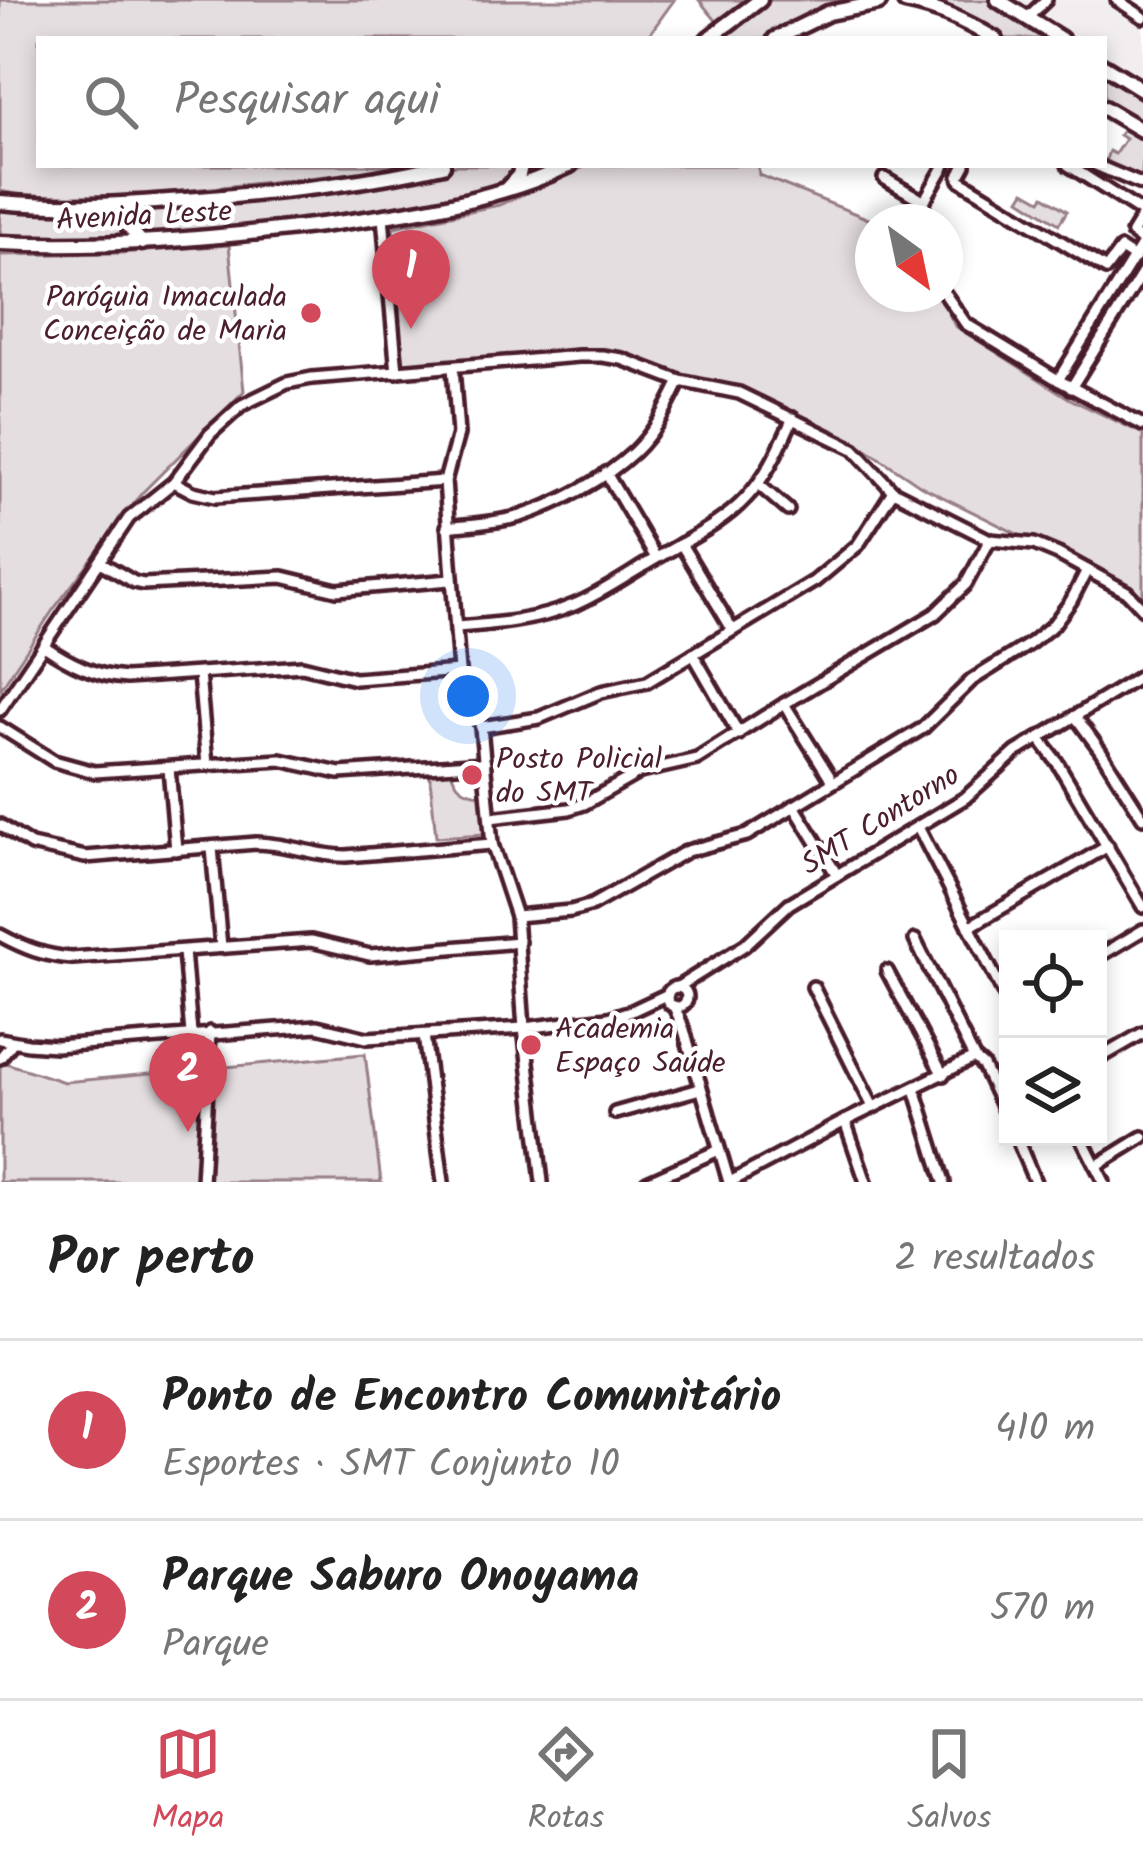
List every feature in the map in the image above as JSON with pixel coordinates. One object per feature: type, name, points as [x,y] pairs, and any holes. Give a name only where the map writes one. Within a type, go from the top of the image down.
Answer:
[{"type":"main road","points":[[712,36],[760,0]]},
{"type":"main road","points":[[998,0],[1056,36]]},
{"type":"main road","points":[[781,36],[828,13],[875,2],[908,1],[961,18],[990,36]]},
{"type":"main road","points":[[1107,68],[1143,90]]},
{"type":"main road","points":[[1107,110],[1143,131]]},
{"type":"main road","name":"Avenida Leste","points":[[0,202],[140,204],[286,191],[425,168]]},
{"type":"main road","points":[[506,188],[521,168]]},
{"type":"main road","name":"Avenida Leste","points":[[0,243],[142,243],[383,217],[446,206],[556,168]]},
{"type":"main road","points":[[140,204],[132,211],[128,226],[142,243]]},
{"type":"street","points":[[1117,0],[1142,12]]},
{"type":"street","points":[[1033,22],[1044,3]]},
{"type":"street","points":[[921,204],[943,168]]},
{"type":"street","points":[[963,168],[960,180],[1106,269],[1121,249],[1135,257]]},
{"type":"street","points":[[1058,380],[1143,242],[1132,234],[1143,214],[1073,168]]},
{"type":"street","points":[[1103,168],[1143,185]]},
{"type":"street","points":[[884,178],[922,201]]},
{"type":"street","points":[[383,217],[397,372]]},
{"type":"street","points":[[1072,388],[1143,272]]},
{"type":"street","points":[[1118,282],[1131,292]]},
{"type":"street","points":[[1111,294],[1123,304]]},
{"type":"street","points":[[958,312],[966,324],[1143,425]]},
{"type":"street","points":[[0,710],[129,518],[174,482],[222,421],[242,405],[286,383],[312,378],[602,356],[622,359],[680,381],[739,393],[793,418],[854,449],[892,491],[990,540],[1034,544],[1132,595],[1143,608]]},
{"type":"street","points":[[452,367],[458,434],[445,481],[459,671],[481,727],[492,844],[516,916],[542,1182]]},
{"type":"street","points":[[447,527],[520,516],[606,473],[649,435],[680,381]]},
{"type":"street","points":[[456,627],[512,622],[573,606],[681,544],[743,501],[758,484],[793,418]]},
{"type":"street","points":[[606,473],[656,558]]},
{"type":"street","points":[[174,482],[215,497],[445,481]]},
{"type":"street","points":[[758,484],[788,510]]},
{"type":"street","points":[[481,727],[550,715],[601,692],[647,682],[840,562],[858,544],[892,491]]},
{"type":"street","points":[[490,818],[569,809],[640,772],[697,760],[935,614],[966,584],[990,540]]},
{"type":"street","points":[[681,544],[732,629]]},
{"type":"street","points":[[100,562],[143,584],[283,577],[337,590],[450,580]]},
{"type":"street","points":[[516,916],[571,911],[592,904],[687,851],[738,838],[923,728],[972,680],[1052,625],[1087,570]]},
{"type":"street","points":[[44,646],[107,677],[142,679],[302,666],[355,679],[459,671]]},
{"type":"street","points":[[693,654],[739,734]]},
{"type":"street","points":[[199,674],[207,765]]},
{"type":"street","name":"SMT Contorno","points":[[677,998],[789,904],[972,793],[1009,758],[1143,675]]},
{"type":"street","points":[[784,704],[832,782]]},
{"type":"street","points":[[1075,716],[1143,818]]},
{"type":"street","points":[[0,728],[54,761],[113,773],[281,760],[339,773],[485,763]]},
{"type":"street","points":[[1039,738],[1143,907]]},
{"type":"street","points":[[169,768],[176,850]]},
{"type":"street","points":[[794,806],[837,875]]},
{"type":"street","points":[[0,825],[31,845],[98,857],[271,843],[325,856],[492,844]]},
{"type":"street","points":[[919,827],[999,985]]},
{"type":"street","points":[[969,927],[1108,846]]},
{"type":"street","points":[[212,848],[221,947]]},
{"type":"street","points":[[1107,952],[1143,930]]},
{"type":"street","points":[[0,935],[27,950],[59,957],[311,940],[370,955],[519,942]]},
{"type":"street","points":[[915,940],[999,1100]]},
{"type":"street","points":[[184,951],[191,1034]]},
{"type":"street","points":[[887,971],[943,1075]]},
{"type":"street","points":[[813,987],[873,1107]]},
{"type":"street","points":[[0,1039],[56,1046],[317,1025],[367,1038],[424,1035],[608,1018],[677,998],[729,1182],[974,1058]]},
{"type":"street","points":[[202,1182],[210,1032]]},
{"type":"street","points":[[1107,1054],[1143,1033]]},
{"type":"street","points":[[424,1035],[442,1182]]},
{"type":"street","points":[[0,1058],[13,1042]]},
{"type":"street","points":[[615,1113],[700,1089]]},
{"type":"street","points":[[915,1089],[944,1182]]},
{"type":"street","points":[[845,1121],[866,1182]]},
{"type":"street","points":[[1096,1166],[1143,1137]]},
{"type":"street","points":[[1020,1146],[1036,1182]]},
{"type":"street","points":[[1086,1146],[1104,1182]]},
{"type":"street","points":[[647,1182],[719,1150]]},
{"type":"shaded area","points":[[0,0],[674,0],[648,36],[36,36],[36,168],[405,168],[64,203],[0,191]]},
{"type":"shaded area","points":[[699,0],[748,0],[718,23]]},
{"type":"shaded area","points":[[759,0],[870,0],[787,36],[713,36]]},
{"type":"shaded area","points":[[916,0],[987,0],[1046,36],[1000,36],[952,9]]},
{"type":"shaded area","points":[[993,0],[1111,0],[1143,20],[1143,87],[1107,67],[1107,36],[1055,36]]},
{"type":"shaded area","points":[[1107,73],[1143,95],[1143,124],[1107,102]]},
{"type":"shaded area","points":[[1125,127],[1143,138],[1142,178],[1107,166],[1109,151],[1115,154],[1125,139],[1119,135]]},
{"type":"shaded area","points":[[555,168],[507,187],[384,213],[134,240],[0,238],[0,207],[31,210],[426,172]]},
{"type":"shaded area","points":[[582,168],[758,168],[759,175],[855,214],[855,312],[948,312],[955,326],[1070,399],[1143,434],[1143,597],[921,486],[853,440],[742,386],[680,376],[624,356],[404,365],[393,227],[499,205]]},
{"type":"shaded area","points":[[1025,191],[1041,200],[1044,196],[1067,211],[1059,224],[1020,199]]},
{"type":"shaded area","points":[[229,245],[244,391],[141,494],[53,610],[0,690],[0,255]]},
{"type":"shaded area","points":[[450,767],[461,788],[484,794],[485,834],[436,837],[429,768]]},
{"type":"shaded area","points":[[365,1054],[381,1182],[0,1182],[0,1061],[64,1082]]},
{"type":"place","name":"Paróquia Imaculada Conceição de Maria","points":[[311,313]]},
{"type":"place","name":"Ponto de Encontro Comunitário","points":[[411,329]]},
{"type":"place","name":"Posto Policial do SMT","points":[[472,775]]},
{"type":"place","name":"Academia Espaço Saúde","points":[[531,1045]]},
{"type":"place","name":"Parque Saburo Onoyama","points":[[188,1132]]}]
